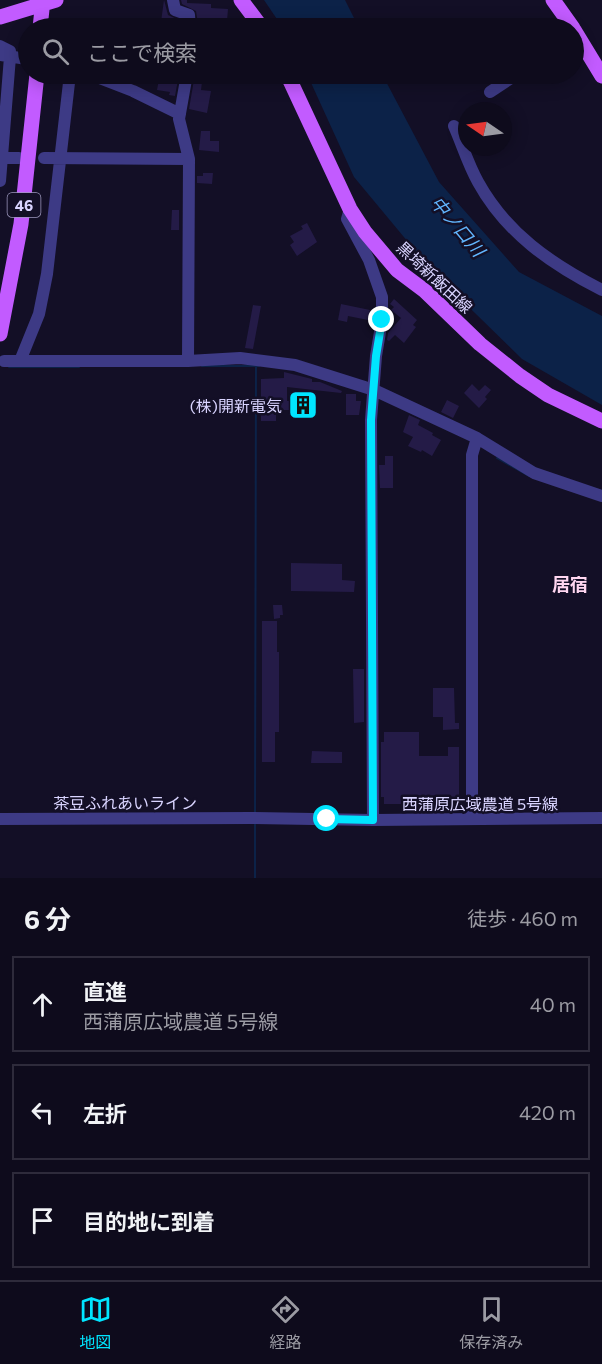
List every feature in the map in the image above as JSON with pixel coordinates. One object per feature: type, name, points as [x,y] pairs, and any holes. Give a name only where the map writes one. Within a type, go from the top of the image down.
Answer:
[{"type":"main road","points":[[241,0],[254,18]]},
{"type":"main road","points":[[553,0],[565,18]]},
{"type":"main road","points":[[0,17],[47,2]]},
{"type":"main road","points":[[43,18],[47,2]]},
{"type":"main road","points":[[584,47],[602,76]]},
{"type":"main road","name":"46","points":[[0,334],[21,224],[36,84]]},
{"type":"main road","name":"黒埼新飯田線","points":[[292,84],[350,209],[365,232],[397,270],[425,291],[480,344],[520,376],[548,395],[602,421]]},
{"type":"street","points":[[173,0],[174,10],[189,15],[189,18]]},
{"type":"street","points":[[0,46],[10,51],[5,56],[0,181]]},
{"type":"street","points":[[20,361],[39,314],[47,274],[69,84]]},
{"type":"street","points":[[114,84],[180,114]]},
{"type":"street","points":[[185,84],[179,119],[189,159],[188,361]]},
{"type":"street","points":[[490,92],[502,84]]},
{"type":"street","points":[[454,126],[478,182],[507,224],[525,243],[555,265],[602,290]]},
{"type":"street","points":[[1,158],[19,158]]},
{"type":"street","points":[[44,158],[189,159]]},
{"type":"street","points":[[350,209],[347,219],[369,260],[382,297],[382,320],[376,356],[371,420],[373,820]]},
{"type":"street","points":[[4,361],[188,361],[240,358],[295,365],[374,390],[477,438],[534,473],[602,496]]},
{"type":"street","points":[[472,819],[472,455],[477,438]]},
{"type":"street","name":"西蒲原広域農道 5号線","points":[[250,818],[373,820],[602,818]]},
{"type":"street","name":"茶豆ふれあいライン","points":[[0,819],[250,818]]},
{"type":"water","points":[[264,0],[345,0],[354,18],[276,18]]},
{"type":"water","name":"中ノ口川","points":[[312,84],[387,84],[439,182],[519,272],[602,316],[602,405],[522,359],[433,272],[354,177]]},
{"type":"building","points":[[164,0],[168,15],[174,18],[162,18]]},
{"type":"building","points":[[181,0],[187,0],[187,3],[211,4],[211,8],[228,9],[227,18],[197,18],[196,11],[182,4]]},
{"type":"building","points":[[158,84],[177,84],[175,96],[169,95],[170,92],[157,90]]},
{"type":"building","points":[[193,84],[202,84],[201,90],[211,91],[207,113],[189,109]]},
{"type":"building","points":[[201,131],[210,131],[210,141],[219,141],[219,152],[199,150]]},
{"type":"building","points":[[203,173],[213,173],[212,184],[197,183],[197,176],[203,176]]},
{"type":"building","points":[[172,210],[179,210],[179,230],[171,230]]},
{"type":"building","points":[[307,223],[317,242],[297,256],[290,245],[294,242],[290,236],[303,229],[301,226]]},
{"type":"building","points":[[394,299],[417,320],[413,325],[416,327],[404,343],[395,335],[389,341],[387,340],[388,333],[401,318],[391,310],[394,307],[390,304]]},
{"type":"building","points":[[341,304],[370,310],[368,320],[348,316],[347,322],[338,320]]},
{"type":"building","points":[[253,305],[261,306],[253,349],[245,348]]},
{"type":"building","points":[[284,372],[312,379],[312,382],[320,382],[342,391],[341,393],[287,387],[287,401],[312,401],[312,410],[276,410],[276,421],[261,421],[261,379],[284,378]]},
{"type":"building","points":[[472,384],[479,391],[485,385],[491,390],[479,408],[464,393]]},
{"type":"building","points":[[346,394],[356,394],[356,401],[361,401],[359,415],[346,415]]},
{"type":"building","points":[[447,400],[459,406],[453,418],[441,412]]},
{"type":"building","points":[[409,415],[420,420],[418,425],[441,440],[432,456],[408,446],[413,437],[403,432]]},
{"type":"building","points":[[385,456],[393,456],[393,488],[380,488],[379,465],[385,465]]},
{"type":"building","points":[[291,563],[342,564],[342,580],[355,581],[354,592],[291,591]]},
{"type":"building","points":[[273,605],[282,605],[283,615],[280,615],[280,618],[274,619]]},
{"type":"building","points":[[262,621],[277,621],[279,732],[275,732],[275,762],[262,762]]},
{"type":"building","points":[[353,669],[364,669],[364,722],[354,723]]},
{"type":"building","points":[[433,688],[454,688],[455,723],[459,723],[459,729],[443,730],[443,717],[433,717]]},
{"type":"building","points":[[384,732],[419,732],[419,756],[448,756],[448,747],[459,747],[459,804],[384,804],[384,797],[381,797],[381,742],[384,742]]},
{"type":"building","points":[[312,751],[342,752],[342,763],[311,763]]},
{"type":"waterway","points":[[202,366],[259,366]]},
{"type":"waterway","points":[[255,815],[256,366]]},
{"type":"waterway","points":[[9,367],[79,367]]},
{"type":"waterway","points":[[497,458],[529,476]]},
{"type":"waterway","points":[[255,824],[255,878]]},
{"type":"place","name":"(株)開新電気","points":[[303,405]]},
{"type":"district","name":"居宿","points":[[570,584]]},
{"type":"route","points":[[327,819],[373,820],[371,420],[376,356],[382,320]]}]
